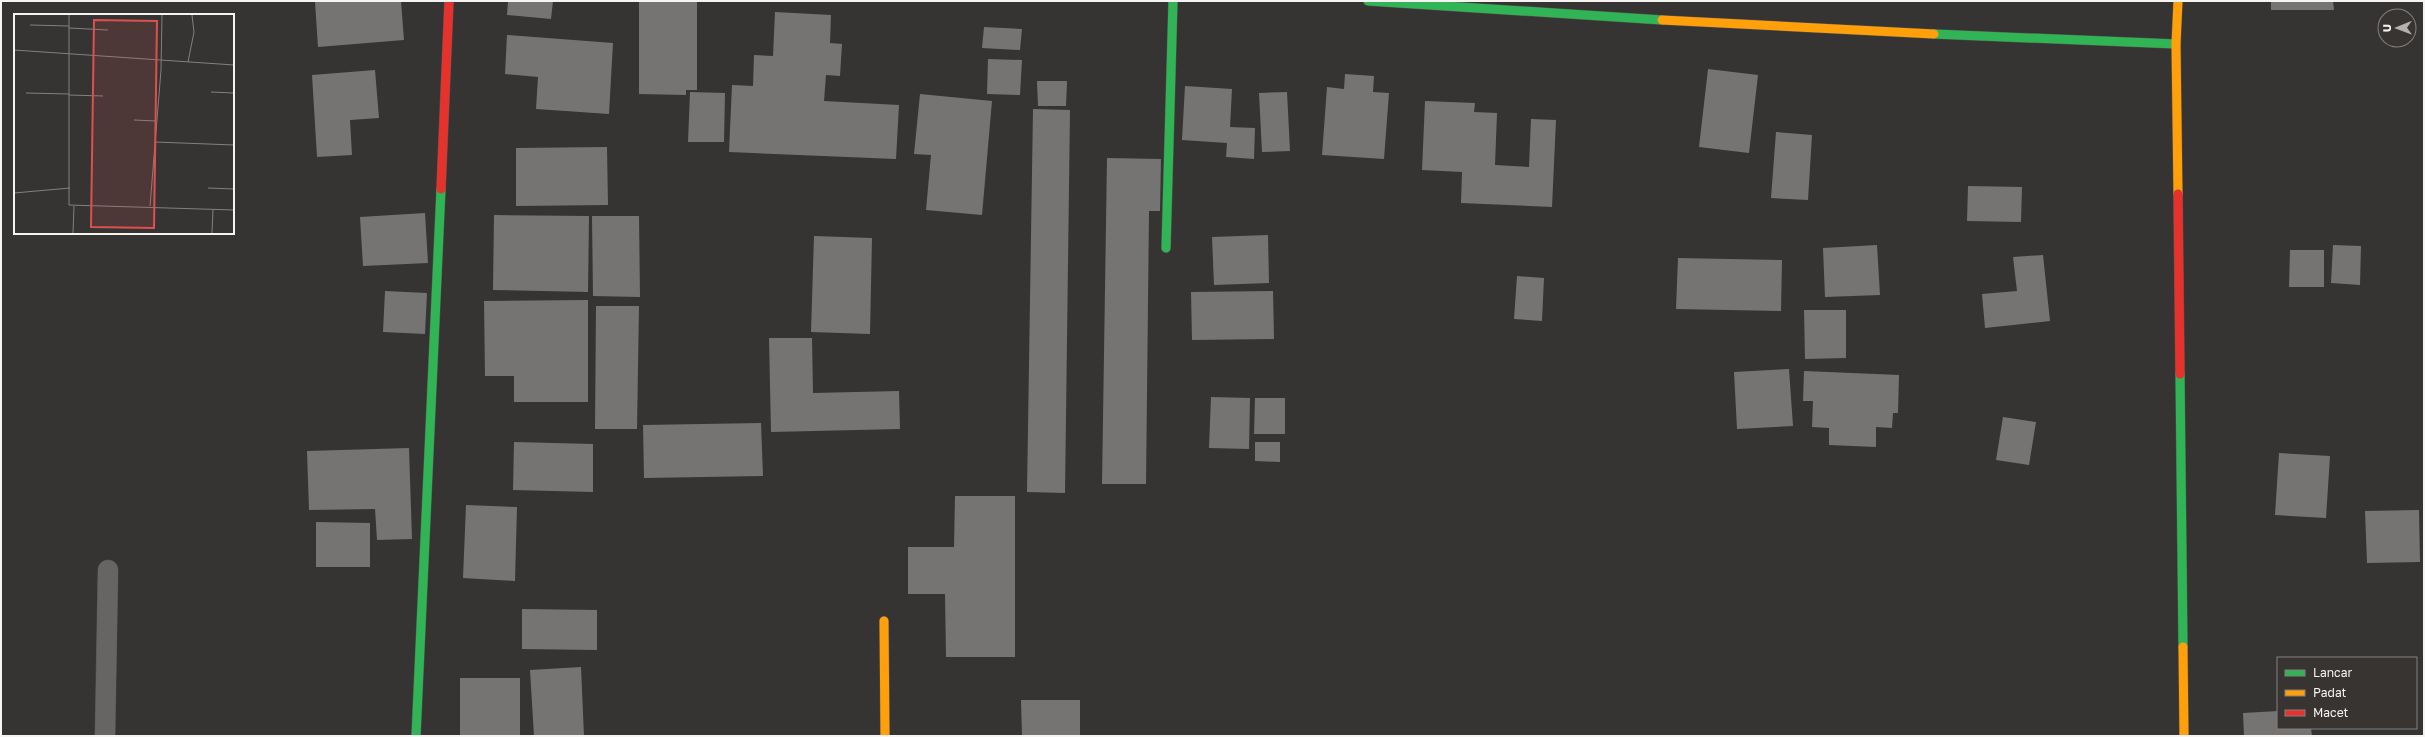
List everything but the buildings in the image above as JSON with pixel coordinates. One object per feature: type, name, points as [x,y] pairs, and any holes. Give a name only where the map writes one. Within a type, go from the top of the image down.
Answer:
[{"type":"street","points":[[416,736],[449,1]]},
{"type":"street","points":[[1166,248],[1173,1]]},
{"type":"street","points":[[1368,1],[1800,29],[2176,44]]},
{"type":"street","points":[[2178,1],[2176,44],[2184,736]]},
{"type":"street","points":[[884,621],[886,736]]},
{"type":"lane","points":[[105,736],[108,570]]},
{"type":"traffic: fast","points":[[1166,248],[1173,1]]},
{"type":"traffic: fast","points":[[1368,1],[1662,20]]},
{"type":"traffic: fast","points":[[1934,34],[2176,44]]},
{"type":"traffic: fast","points":[[416,736],[441,189]]},
{"type":"traffic: fast","points":[[2180,374],[2183,647]]},
{"type":"traffic: slow","points":[[2178,1],[2176,44],[2178,194]]},
{"type":"traffic: slow","points":[[1662,20],[1934,34]]},
{"type":"traffic: slow","points":[[884,621],[885,736]]},
{"type":"traffic: slow","points":[[2183,647],[2184,736]]},
{"type":"traffic: jam","points":[[441,189],[449,1]]},
{"type":"traffic: jam","points":[[2178,194],[2180,374]]}]
